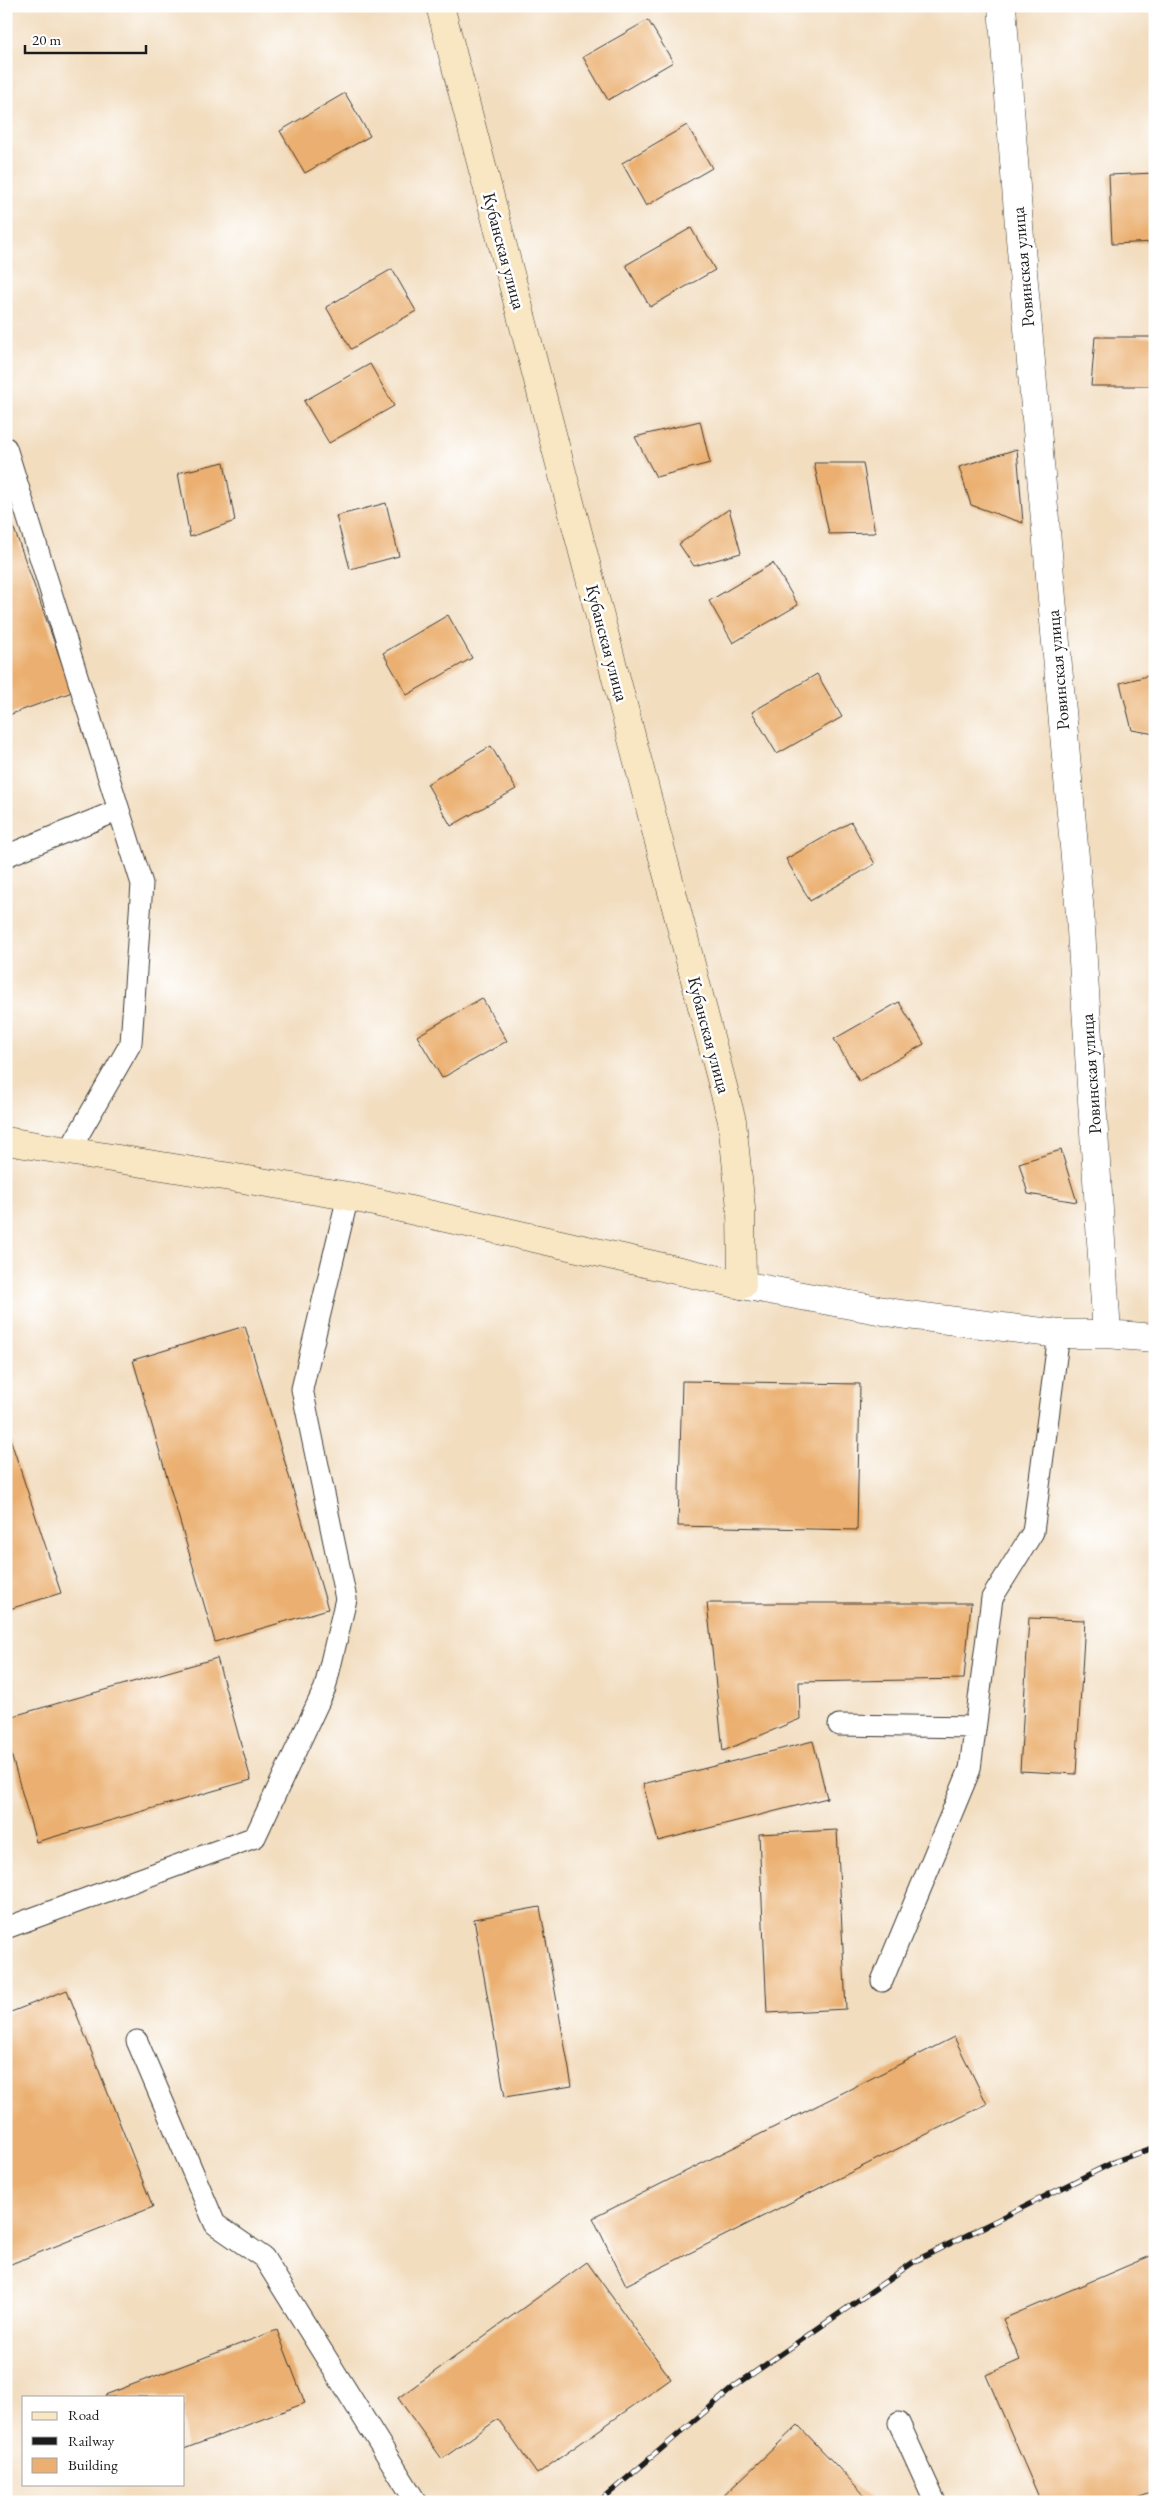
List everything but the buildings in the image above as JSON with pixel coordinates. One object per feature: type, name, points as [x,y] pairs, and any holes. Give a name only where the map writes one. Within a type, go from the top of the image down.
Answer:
[{"type":"street","name":"Кубанская улица","points":[[440,6],[732,1121],[741,1208],[742,1285]]},
{"type":"street","name":"Ровинская улица","points":[[1002,6],[1020,238],[1080,914],[1108,1334]]},
{"type":"street","points":[[6,1141],[348,1196],[742,1285],[900,1314],[1059,1334],[1108,1334],[1155,1338]]},
{"type":"lane","points":[[6,448],[142,884],[131,1043],[69,1152]]},
{"type":"lane","points":[[6,856],[119,810]]},
{"type":"lane","points":[[6,1928],[255,1837],[325,1688],[346,1599],[302,1389],[348,1196]]},
{"type":"lane","points":[[882,1981],[970,1768],[992,1598],[1033,1532],[1059,1334]]},
{"type":"lane","points":[[840,1725],[975,1726]]},
{"type":"lane","points":[[137,2042],[215,2224],[264,2258],[416,2502]]},
{"type":"lane","points":[[899,2423],[934,2502]]},
{"type":"railway","points":[[599,2502],[735,2386],[915,2261],[1116,2161],[1155,2147]]}]
